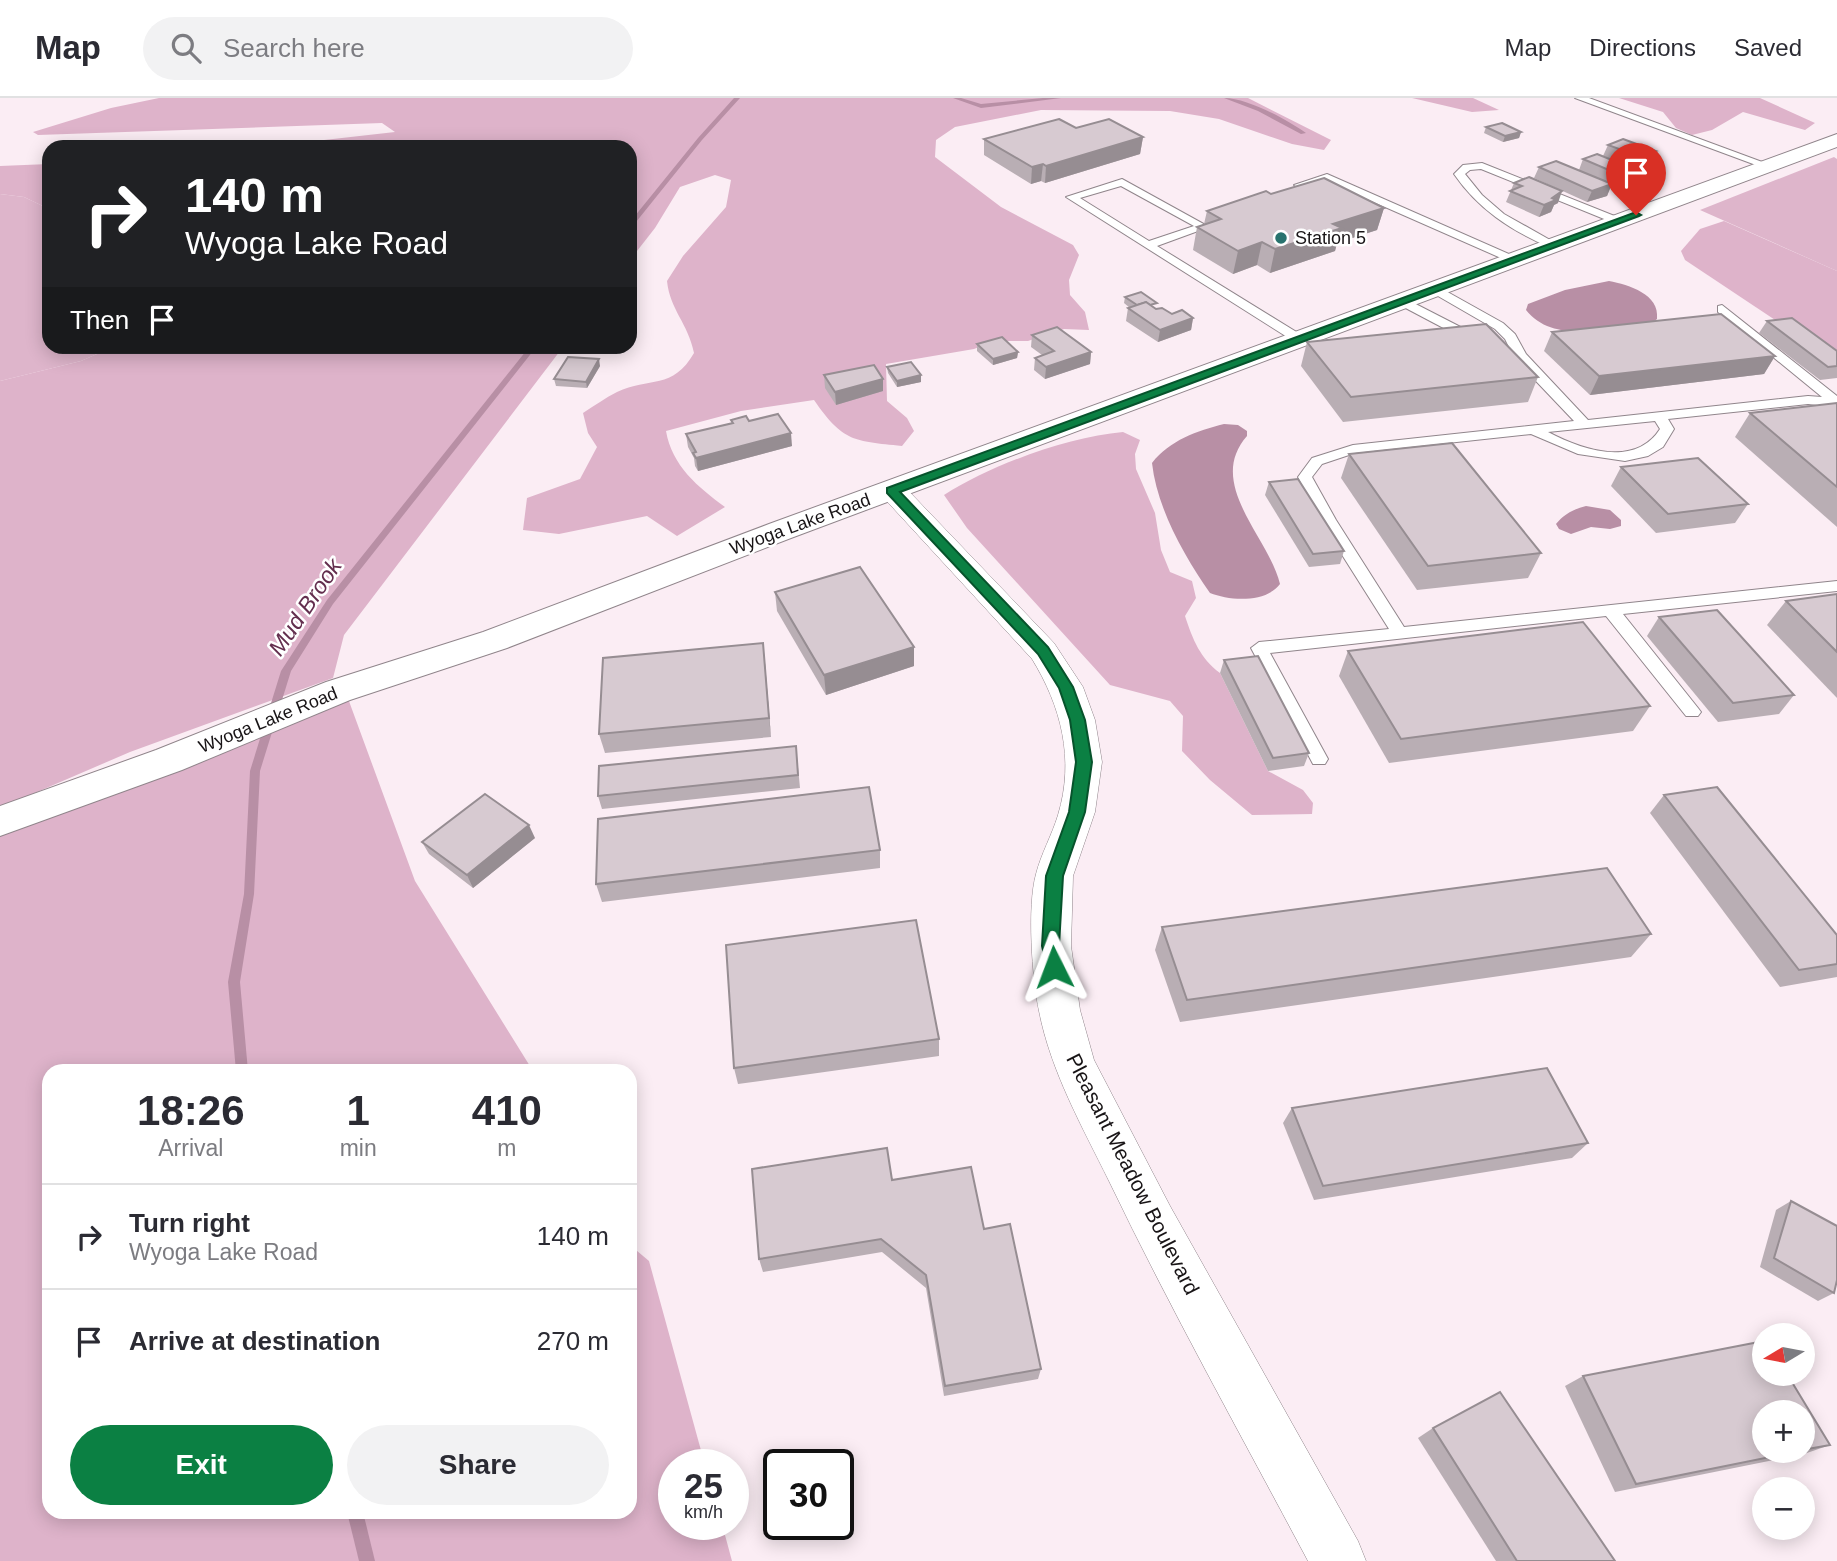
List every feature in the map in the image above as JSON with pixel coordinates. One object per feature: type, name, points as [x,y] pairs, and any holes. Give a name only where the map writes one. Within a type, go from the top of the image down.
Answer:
[{"type":"street","name":"Wyoga Lake Road","points":[[0,821],[169,760],[338,691],[495,640],[1837,140]]},
{"type":"street","name":"Pleasant Meadow Boulevard","points":[[892,491],[1043,651],[1066,687],[1078,720],[1084,762],[1077,812],[1054,876],[1051,946],[1059,1010],[1074,1064],[1153,1222],[1338,1561]]},
{"type":"lane","points":[[1580,98],[1768,166]]},
{"type":"lane","points":[[1553,245],[1521,232],[1501,219],[1466,186],[1459,174],[1466,167],[1482,166],[1618,221]]},
{"type":"lane","points":[[1282,191],[1326,177],[1514,260]]},
{"type":"lane","points":[[1147,244],[1203,227],[1122,182],[1071,197],[1299,339]]},
{"type":"lane","points":[[1435,289],[1499,326],[1511,337],[1514,354],[1584,423]]},
{"type":"lane","points":[[1402,301],[1483,344]]},
{"type":"lane","points":[[1722,309],[1837,403]]},
{"type":"lane","points":[[1400,634],[1328,520],[1305,477],[1317,461],[1353,449],[1531,428],[1808,400],[1837,403]]},
{"type":"lane","points":[[1531,428],[1559,445],[1588,454],[1613,457],[1650,449],[1663,441],[1667,429],[1659,415]]},
{"type":"lane","points":[[1319,759],[1259,648],[1837,586]]},
{"type":"lane","points":[[1701,601],[1719,621]]},
{"type":"lane","points":[[1611,611],[1692,712]]},
{"type":"shaded area","points":[[159,98],[1248,98],[1331,140],[1324,150],[1292,144],[1219,119],[1170,111],[1041,110],[955,127],[936,140],[935,157],[1001,207],[1073,245],[1079,255],[1069,280],[1070,295],[1085,312],[1089,330],[1064,329],[1028,341],[995,341],[974,349],[886,364],[887,401],[907,418],[914,431],[902,446],[872,443],[851,437],[833,424],[814,400],[741,411],[666,431],[680,465],[705,492],[725,507],[677,536],[647,516],[559,534],[523,530],[527,498],[580,479],[597,447],[588,433],[583,413],[617,392],[669,378],[686,365],[694,353],[667,281],[683,256],[726,207],[731,180],[715,175],[680,187],[655,228],[637,251],[637,140],[324,140],[395,132],[382,123],[38,135],[33,132],[111,108]]},
{"type":"shaded area","points":[[1412,98],[1473,98],[1499,110],[1472,112]]},
{"type":"shaded area","points":[[1619,98],[1760,98],[1815,123],[1805,130],[1743,112],[1712,130],[1692,135],[1676,128],[1663,112]]},
{"type":"shaded area","points":[[1834,157],[1837,159],[1837,271],[1700,210]]},
{"type":"shaded area","points":[[42,164],[42,206],[24,197],[0,194],[0,166]]},
{"type":"shaded area","points":[[0,194],[24,197],[42,206],[42,354],[97,354],[81,361],[0,381]]},
{"type":"shaded area","points":[[1724,221],[1837,271],[1837,361],[1685,260],[1681,251],[1700,229]]},
{"type":"shaded area","points":[[1609,281],[1642,292],[1654,303],[1657,319],[1649,325],[1601,331],[1567,331],[1551,328],[1526,310],[1528,304],[1565,290]]},
{"type":"shaded area","points":[[97,354],[558,354],[344,635],[333,678],[130,752],[0,808],[0,381],[81,361]]},
{"type":"shaded area","points":[[1224,424],[1238,425],[1247,431],[1247,436],[1236,454],[1233,473],[1236,492],[1274,566],[1280,584],[1266,595],[1247,599],[1227,598],[1210,593],[1173,531],[1160,497],[1152,463],[1176,442],[1194,433]]},
{"type":"shaded area","points":[[1123,432],[1140,440],[1135,454],[1136,469],[1155,513],[1161,550],[1170,572],[1192,581],[1196,598],[1185,616],[1194,641],[1202,655],[1220,673],[1268,771],[1303,790],[1313,803],[1312,814],[1252,815],[1210,780],[1182,751],[1183,716],[1170,701],[1110,685],[967,528],[944,495],[984,473],[1030,454],[1078,440]]},
{"type":"shaded area","points":[[1586,506],[1610,510],[1621,520],[1621,526],[1610,529],[1591,527],[1571,534],[1559,529],[1556,524],[1562,517]]},
{"type":"shaded area","points":[[346,693],[415,881],[529,1064],[42,1064],[42,1519],[637,1519],[637,1251],[649,1261],[701,1449],[658,1449],[658,1540],[726,1540],[732,1561],[0,1561],[0,821]]},
{"type":"building","points":[[1059,119],[1076,128],[1109,119],[1143,137],[1046,166],[1043,164],[1032,167],[984,139]]},
{"type":"building","points":[[1502,123],[1521,132],[1505,136],[1486,127]]},
{"type":"building","points":[[1623,139],[1656,151],[1641,157],[1608,145]]},
{"type":"building","points":[[1597,154],[1632,168],[1618,174],[1583,159]]},
{"type":"building","points":[[1556,161],[1612,184],[1592,191],[1539,167]]},
{"type":"building","points":[[1529,177],[1562,191],[1552,198],[1556,200],[1544,205],[1510,191],[1522,186],[1514,183]]},
{"type":"building","points":[[1324,178],[1384,208],[1333,224],[1342,228],[1275,249],[1262,242],[1238,251],[1197,227],[1221,219],[1207,211],[1266,191],[1271,194]]},
{"type":"building","points":[[1141,292],[1157,303],[1137,305],[1125,297]]},
{"type":"building","points":[[1146,302],[1156,309],[1162,308],[1172,314],[1182,310],[1193,318],[1160,330],[1128,308]]},
{"type":"building","points":[[1721,314],[1775,356],[1599,376],[1552,332]]},
{"type":"building","points":[[1792,318],[1837,351],[1837,366],[1828,367],[1767,321]]},
{"type":"building","points":[[1486,324],[1538,377],[1351,397],[1307,342]]},
{"type":"building","points":[[1057,327],[1091,352],[1046,367],[1035,358],[1054,351],[1032,335]]},
{"type":"building","points":[[1002,337],[1018,352],[993,359],[977,344]]},
{"type":"building","points":[[568,357],[599,359],[586,382],[554,379]]},
{"type":"building","points":[[911,362],[921,375],[897,381],[887,367]]},
{"type":"building","points":[[874,365],[883,379],[835,392],[824,375]]},
{"type":"building","points":[[1837,403],[1837,487],[1750,413]]},
{"type":"building","points":[[778,414],[791,433],[696,458],[693,453],[696,452],[686,434],[733,423],[731,420],[746,416],[749,421]]},
{"type":"building","points":[[1452,443],[1541,553],[1428,566],[1349,454]]},
{"type":"building","points":[[1698,458],[1748,504],[1668,514],[1621,467]]},
{"type":"building","points":[[1298,479],[1344,551],[1313,554],[1269,482]]},
{"type":"building","points":[[860,567],[914,647],[824,675],[775,592]]},
{"type":"building","points":[[1837,594],[1837,652],[1786,601]]},
{"type":"building","points":[[1717,610],[1794,695],[1733,703],[1659,617]]},
{"type":"building","points":[[1583,622],[1650,706],[1401,739],[1348,651]]},
{"type":"building","points":[[763,643],[769,718],[599,734],[603,658]]},
{"type":"building","points":[[1258,656],[1309,753],[1273,758],[1224,660]]},
{"type":"building","points":[[796,746],[798,775],[598,796],[599,766]]},
{"type":"building","points":[[869,787],[880,850],[596,884],[598,819]]},
{"type":"building","points":[[1717,787],[1837,935],[1837,964],[1799,970],[1664,795]]},
{"type":"building","points":[[485,794],[529,825],[467,875],[422,842]]},
{"type":"building","points":[[1607,868],[1651,934],[1187,1000],[1162,927]]},
{"type":"building","points":[[916,920],[939,1039],[734,1068],[726,945]]},
{"type":"building","points":[[1547,1068],[1588,1143],[1323,1186],[1292,1108]]},
{"type":"building","points":[[887,1148],[892,1180],[971,1167],[984,1229],[1010,1224],[1041,1369],[945,1386],[926,1275],[881,1239],[759,1259],[752,1169]]},
{"type":"building","points":[[1791,1201],[1837,1226],[1837,1280],[1834,1293],[1774,1258]]},
{"type":"building","points":[[1752,1343],[1752,1386],[1794,1386],[1803,1400],[1752,1400],[1752,1461],[1636,1484],[1583,1376]]},
{"type":"building","points":[[1500,1392],[1615,1561],[1517,1561],[1433,1428]]},
{"type":"building","points":[[1815,1420],[1830,1445],[1815,1448]]},
{"type":"waterway","name":"Mud Brook","points":[[637,217],[737,98]]},
{"type":"waterway","points":[[956,98],[981,106],[1058,98]]},
{"type":"waterway","points":[[1227,98],[1260,110],[1303,133]]},
{"type":"waterway","name":"Mud Brook","points":[[241,1064],[234,982],[249,894],[255,771],[286,671],[330,602],[528,354]]},
{"type":"waterway","name":"Mud Brook","points":[[357,1519],[367,1561]]},
{"type":"place","name":"Station 5","points":[[1281,238]]},
{"type":"route","points":[[1054,967],[1051,946],[1054,876],[1077,812],[1084,762],[1078,720],[1066,687],[1043,651],[892,491],[1636,215]]}]
